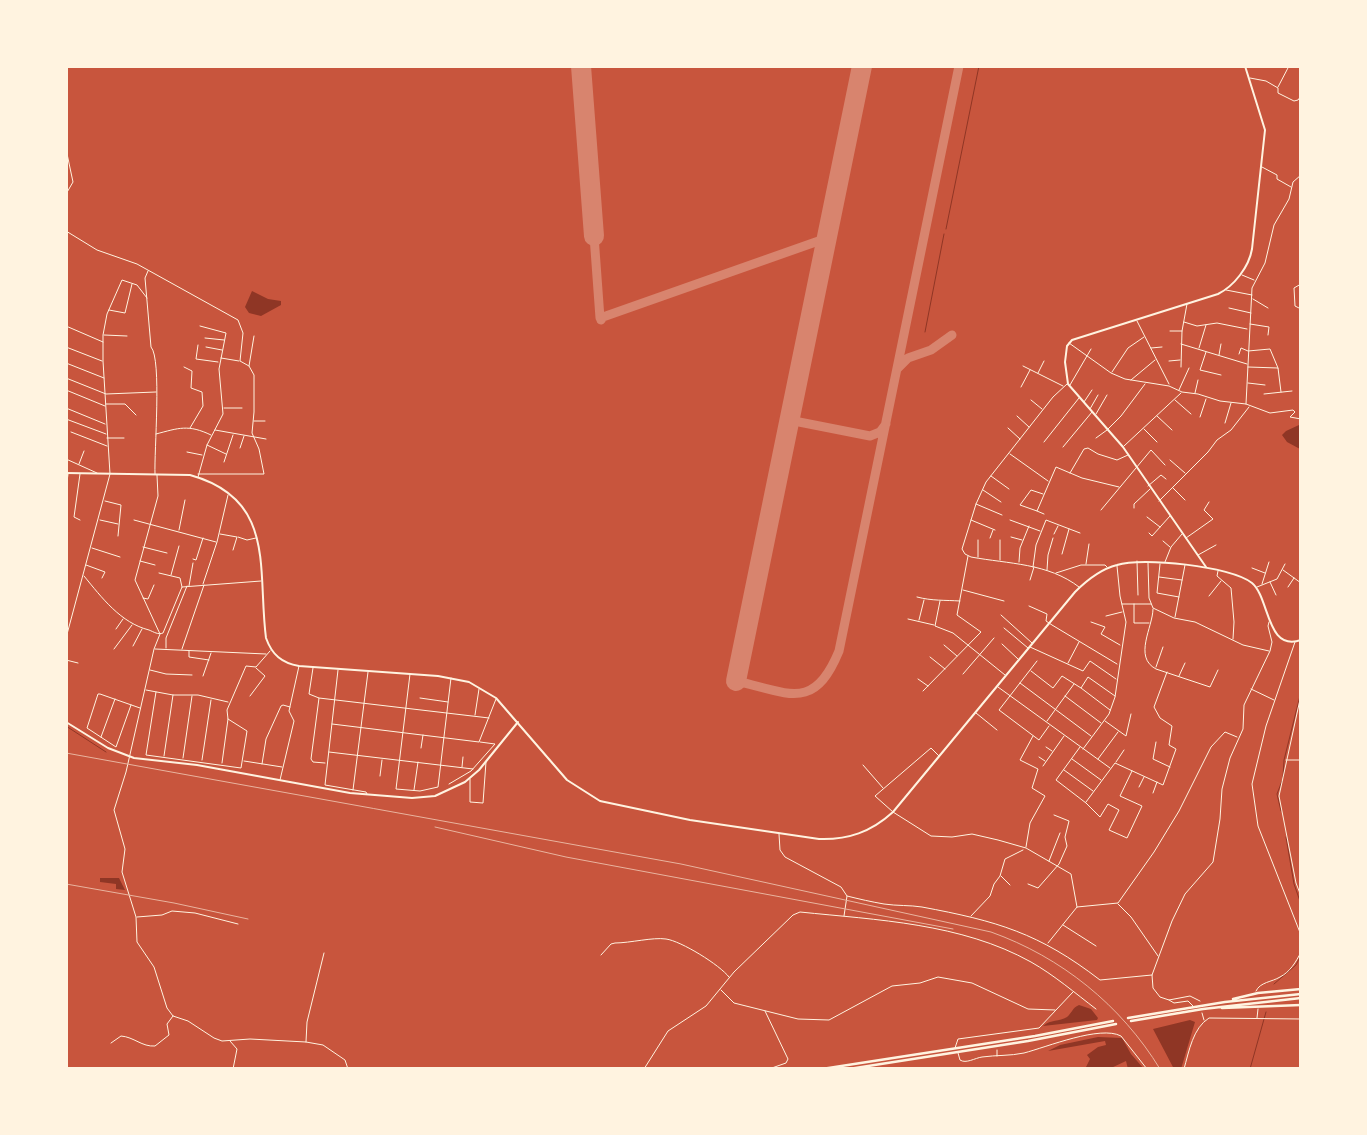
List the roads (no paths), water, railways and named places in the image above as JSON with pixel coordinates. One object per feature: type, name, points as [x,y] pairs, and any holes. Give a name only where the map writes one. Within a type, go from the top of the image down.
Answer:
[{"type":"highway","points":[[1225,1002],[1258,993],[1301,988]]},
{"type":"highway","points":[[1128,1018],[1194,1006],[1301,994]]},
{"type":"highway","points":[[1131,1021],[1203,1009],[1301,998]]},
{"type":"highway","points":[[1203,1009],[1301,1005]]},
{"type":"highway","points":[[822,1069],[1113,1021]]},
{"type":"highway","points":[[849,1069],[1116,1024]]},
{"type":"main road","points":[[1206,568],[1123,447],[1069,385],[1064,370],[1069,343],[1211,297],[1226,289],[1240,274],[1252,254],[1265,130],[1245,66]]},
{"type":"main road","points":[[67,473],[156,474],[197,478],[228,495],[246,514],[258,538],[262,555],[265,630],[271,650],[285,662],[299,666],[410,673],[451,678],[479,687],[496,698],[567,780],[576,788],[600,801],[690,820],[780,834],[819,839],[844,838],[866,831],[893,812],[1080,587],[1108,568],[1137,561],[1206,568],[1244,578],[1257,588],[1278,636],[1283,640],[1295,642],[1301,640]]},
{"type":"main road","points":[[66,722],[108,748],[129,757],[206,767],[367,795],[423,798],[446,792],[470,778],[518,722]]},
{"type":"street","points":[[1289,66],[1278,88],[1278,93],[1294,101],[1298,100],[1301,96]]},
{"type":"street","points":[[1249,78],[1266,82],[1278,88]]},
{"type":"street","points":[[66,149],[73,182],[66,194]]},
{"type":"street","points":[[1262,167],[1277,175],[1277,179],[1292,187]]},
{"type":"street","points":[[1246,404],[1248,330],[1255,280],[1265,264],[1274,224],[1289,198],[1296,179],[1301,176]]},
{"type":"street","points":[[66,231],[97,250],[149,270],[238,320],[243,332],[240,361]]},
{"type":"street","points":[[149,270],[145,278],[151,347],[156,353],[155,434],[158,496],[142,547],[135,580],[160,634]]},
{"type":"street","points":[[1240,274],[1255,280]]},
{"type":"street","points":[[66,638],[110,474],[106,435],[106,394],[102,361],[103,335],[109,309],[122,280],[141,288],[147,298]]},
{"type":"street","points":[[109,309],[125,313],[132,283]]},
{"type":"street","points":[[1301,284],[1294,288],[1295,306],[1301,309]]},
{"type":"street","points":[[1226,289],[1252,295]]},
{"type":"street","points":[[1253,299],[1268,308]]},
{"type":"street","points":[[1181,367],[1182,331],[1186,304]]},
{"type":"street","points":[[1229,308],[1251,313]]},
{"type":"street","points":[[1137,320],[1170,386]]},
{"type":"street","points":[[1184,322],[1197,326],[1217,323],[1248,330]]},
{"type":"street","points":[[1199,349],[1207,324]]},
{"type":"street","points":[[1249,324],[1269,327],[1268,335]]},
{"type":"street","points":[[66,326],[103,342]]},
{"type":"street","points":[[197,478],[202,456],[224,408],[219,362],[226,333],[200,326]]},
{"type":"street","points":[[1170,331],[1182,331]]},
{"type":"street","points":[[103,335],[127,336]]},
{"type":"street","points":[[249,366],[254,336]]},
{"type":"street","points":[[1111,373],[1128,348],[1145,336]]},
{"type":"street","points":[[205,338],[225,340]]},
{"type":"street","points":[[1069,343],[1111,373],[1131,380],[1145,384],[1170,386],[1180,392],[1195,393],[1206,398],[1246,404],[1275,413],[1294,410],[1295,412],[1290,418],[1301,419]]},
{"type":"street","points":[[1181,344],[1248,364]]},
{"type":"street","points":[[1219,356],[1221,344]]},
{"type":"street","points":[[198,345],[196,359],[219,362]]},
{"type":"street","points":[[66,346],[102,361]]},
{"type":"street","points":[[206,347],[222,350]]},
{"type":"street","points":[[1151,348],[1162,347]]},
{"type":"street","points":[[1239,354],[1241,348],[1248,351],[1270,350],[1278,368],[1281,392]]},
{"type":"street","points":[[1023,366],[1063,386],[1069,385],[1091,349]]},
{"type":"street","points":[[1206,352],[1200,370],[1221,375]]},
{"type":"street","points":[[198,474],[262,474],[264,471],[252,433],[254,375],[252,369],[240,361],[220,358]]},
{"type":"street","points":[[1131,380],[1156,359]]},
{"type":"street","points":[[1168,361],[1181,360]]},
{"type":"street","points":[[1038,374],[1044,361]]},
{"type":"street","points":[[66,363],[104,378]]},
{"type":"street","points":[[184,367],[192,371],[191,388],[202,392],[202,406],[190,428]]},
{"type":"street","points":[[1248,367],[1278,368]]},
{"type":"street","points":[[1123,447],[1175,399],[1190,368]]},
{"type":"street","points":[[1022,387],[1030,370]]},
{"type":"street","points":[[66,378],[106,394],[157,392]]},
{"type":"street","points":[[1195,393],[1198,380]]},
{"type":"street","points":[[1247,383],[1265,385]]},
{"type":"street","points":[[1096,438],[1121,416],[1145,384]]},
{"type":"street","points":[[1063,386],[1029,426],[1010,454],[991,475],[982,489],[962,549],[968,556],[1019,563],[1055,573],[1080,587]]},
{"type":"street","points":[[66,390],[105,405],[125,404],[136,415]]},
{"type":"street","points":[[1084,403],[1092,390]]},
{"type":"street","points":[[1264,394],[1292,392]]},
{"type":"street","points":[[1063,447],[1091,410],[1098,395]]},
{"type":"street","points":[[1096,416],[1107,395]]},
{"type":"street","points":[[1044,442],[1080,398]]},
{"type":"street","points":[[1200,418],[1206,398]]},
{"type":"street","points":[[1175,399],[1191,414]]},
{"type":"street","points":[[1031,400],[1043,409]]},
{"type":"street","points":[[1225,423],[1232,402]]},
{"type":"street","points":[[1159,501],[1208,452],[1217,440],[1231,430],[1250,406]]},
{"type":"street","points":[[66,408],[106,424]]},
{"type":"street","points":[[224,408],[242,408]]},
{"type":"street","points":[[1017,416],[1029,426]]},
{"type":"street","points":[[1157,416],[1172,430]]},
{"type":"street","points":[[66,419],[106,435]]},
{"type":"street","points":[[253,421],[265,421]]},
{"type":"street","points":[[155,434],[178,427],[190,428],[211,435]]},
{"type":"street","points":[[1008,428],[1020,439]]},
{"type":"street","points":[[1144,428],[1157,442]]},
{"type":"street","points":[[214,430],[266,440]]},
{"type":"street","points":[[71,432],[107,446]]},
{"type":"street","points":[[224,462],[233,435]]},
{"type":"street","points":[[240,448],[244,436]]},
{"type":"street","points":[[107,438],[124,438]]},
{"type":"street","points":[[207,445],[226,454]]},
{"type":"street","points":[[1070,473],[1084,449],[1088,448],[1098,454],[1117,460],[1128,455]]},
{"type":"street","points":[[1101,510],[1151,450],[1165,465]]},
{"type":"street","points":[[78,464],[84,451]]},
{"type":"street","points":[[188,452],[202,456]]},
{"type":"street","points":[[1010,454],[1048,481]]},
{"type":"street","points":[[66,459],[98,474]]},
{"type":"street","points":[[1170,460],[1185,473]]},
{"type":"street","points":[[1037,511],[1048,481],[1056,466],[1070,473],[1120,487]]},
{"type":"street","points":[[66,490],[67,473]]},
{"type":"street","points":[[80,474],[74,517],[80,520]]},
{"type":"street","points":[[991,475],[1010,489]]},
{"type":"street","points":[[1134,508],[1134,504],[1161,476],[1166,479]]},
{"type":"street","points":[[1173,487],[1185,500]]},
{"type":"street","points":[[982,489],[1001,502]]},
{"type":"street","points":[[1043,494],[1031,490],[1020,505],[1044,514]]},
{"type":"street","points":[[182,650],[182,644],[204,585],[217,542],[228,495]]},
{"type":"street","points":[[179,531],[185,500]]},
{"type":"street","points":[[104,501],[122,505],[118,536]]},
{"type":"street","points":[[1186,538],[1213,519],[1204,510],[1209,502]]},
{"type":"street","points":[[976,504],[1002,515]]},
{"type":"street","points":[[1149,533],[1152,536],[1170,516]]},
{"type":"street","points":[[1147,517],[1160,527]]},
{"type":"street","points":[[99,519],[119,524]]},
{"type":"street","points":[[971,519],[994,530],[990,538]]},
{"type":"street","points":[[134,520],[217,542]]},
{"type":"street","points":[[1010,520],[1041,532]]},
{"type":"street","points":[[1030,580],[1034,567],[1034,552],[1046,520],[1080,534]]},
{"type":"street","points":[[1054,534],[1058,525]]},
{"type":"street","points":[[1019,563],[1023,540],[1029,526]]},
{"type":"street","points":[[1062,554],[1069,529]]},
{"type":"street","points":[[219,534],[247,540],[258,538]]},
{"type":"street","points":[[1164,563],[1171,547],[1182,534]]},
{"type":"street","points":[[233,550],[237,537]]},
{"type":"street","points":[[1011,537],[1023,540]]},
{"type":"street","points":[[193,559],[196,560],[203,538]]},
{"type":"street","points":[[1047,571],[1048,555],[1053,538]]},
{"type":"street","points":[[978,540],[978,558]]},
{"type":"street","points":[[1000,540],[1000,560]]},
{"type":"street","points":[[1163,541],[1171,547]]},
{"type":"street","points":[[1086,564],[1088,544]]},
{"type":"street","points":[[1198,556],[1216,545]]},
{"type":"street","points":[[171,576],[179,546]]},
{"type":"street","points":[[142,547],[167,553]]},
{"type":"street","points":[[91,548],[120,557]]},
{"type":"street","points":[[923,690],[980,632],[957,615],[968,556]]},
{"type":"street","points":[[140,561],[155,565]]},
{"type":"street","points":[[1137,561],[1138,595]]},
{"type":"street","points":[[1148,562],[1151,604],[1153,608],[1147,628],[1146,657],[1149,664],[1155,668],[1210,687],[1218,670]]},
{"type":"street","points":[[1262,584],[1269,562]]},
{"type":"street","points":[[166,649],[166,638],[188,586],[192,563]]},
{"type":"street","points":[[1160,563],[1157,593],[1180,597]]},
{"type":"street","points":[[1055,573],[1086,564],[1105,565],[1108,568]]},
{"type":"street","points":[[1257,588],[1262,584],[1277,579],[1285,564]]},
{"type":"street","points":[[86,565],[105,572],[102,578]]},
{"type":"street","points":[[1083,749],[1111,710],[1115,696],[1118,665],[1126,622],[1117,565]]},
{"type":"street","points":[[1174,618],[1180,597],[1185,565]]},
{"type":"street","points":[[1252,568],[1264,573]]},
{"type":"street","points":[[1218,570],[1217,576],[1231,588],[1234,622],[1233,639]]},
{"type":"street","points":[[1282,570],[1301,583]]},
{"type":"street","points":[[159,572],[180,578],[182,587],[164,633],[160,634],[154,649],[129,757],[114,810],[125,849],[122,872],[136,916],[137,942],[154,967],[167,1008],[173,1016],[193,1024],[214,1038],[229,1041],[250,1039],[306,1042],[332,1050],[345,1060],[348,1069]]},
{"type":"street","points":[[83,576],[123,619],[160,634]]},
{"type":"street","points":[[1158,577],[1183,580]]},
{"type":"street","points":[[1288,587],[1294,578]]},
{"type":"street","points":[[182,587],[263,580]]},
{"type":"street","points":[[1209,596],[1221,581]]},
{"type":"street","points":[[1270,581],[1276,595]]},
{"type":"street","points":[[143,598],[148,599],[154,585]]},
{"type":"street","points":[[963,590],[1004,601]]},
{"type":"street","points":[[917,597],[940,601],[961,601]]},
{"type":"street","points":[[919,621],[924,599]]},
{"type":"street","points":[[935,626],[940,601]]},
{"type":"street","points":[[1122,604],[1151,604]]},
{"type":"street","points":[[1134,604],[1134,623],[1150,623]]},
{"type":"street","points":[[1029,606],[1046,614],[1046,621],[1049,623],[1118,665]]},
{"type":"street","points":[[1153,608],[1174,618],[1195,622],[1216,634],[1233,639],[1243,645],[1270,651]]},
{"type":"street","points":[[1106,616],[1124,612]]},
{"type":"street","points":[[1001,614],[1032,643]]},
{"type":"street","points":[[116,628],[123,619]]},
{"type":"street","points":[[908,619],[953,633],[1006,676]]},
{"type":"street","points":[[1194,1006],[1188,1001],[1174,1003],[1156,993],[1152,975],[1185,894],[1213,862],[1220,819],[1220,797],[1230,758],[1243,729],[1243,711],[1250,689],[1270,651],[1272,642],[1268,626],[1270,621]]},
{"type":"street","points":[[1091,622],[1105,628],[1101,634],[1121,646]]},
{"type":"street","points":[[114,648],[132,624]]},
{"type":"street","points":[[133,646],[142,628]]},
{"type":"street","points":[[1004,628],[1029,647],[1083,671],[1090,661],[1116,680]]},
{"type":"street","points":[[962,674],[994,638]]},
{"type":"street","points":[[1068,664],[1079,642]]},
{"type":"street","points":[[1295,642],[1266,726],[1252,790],[1258,826],[1301,935]]},
{"type":"street","points":[[1002,644],[1019,659]]},
{"type":"street","points":[[944,645],[957,656]]},
{"type":"street","points":[[1155,668],[1163,647]]},
{"type":"street","points":[[154,649],[267,654]]},
{"type":"street","points":[[189,650],[189,658],[209,660]]},
{"type":"street","points":[[256,667],[271,650]]},
{"type":"street","points":[[203,676],[212,652]]},
{"type":"street","points":[[930,657],[944,669]]},
{"type":"street","points":[[66,660],[78,663]]},
{"type":"street","points":[[1037,661],[998,710],[1038,740],[1050,725]]},
{"type":"street","points":[[1179,676],[1185,663]]},
{"type":"street","points":[[222,764],[228,719],[227,710],[246,666],[256,667],[264,676],[250,696]]},
{"type":"street","points":[[280,781],[294,721],[289,711],[299,666]]},
{"type":"street","points":[[313,667],[309,694],[319,698],[489,718]]},
{"type":"street","points":[[338,669],[325,786],[366,792],[367,795]]},
{"type":"street","points":[[149,670],[166,674],[192,675]]},
{"type":"street","points":[[1030,670],[1054,688],[1062,676],[1111,710]]},
{"type":"street","points":[[353,790],[368,671]]},
{"type":"street","points":[[1115,763],[1163,785],[1176,752],[1176,749],[1169,745],[1172,726],[1160,718],[1154,707],[1167,672]]},
{"type":"street","points":[[410,673],[396,789],[414,791],[438,787],[451,678]]},
{"type":"street","points":[[1080,688],[1088,677],[1115,696]]},
{"type":"street","points":[[918,679],[928,686]]},
{"type":"street","points":[[1020,683],[1092,736]]},
{"type":"street","points":[[1046,722],[1074,683]]},
{"type":"street","points":[[997,686],[1111,769]]},
{"type":"street","points":[[475,716],[479,687]]},
{"type":"street","points":[[145,689],[229,702]]},
{"type":"street","points":[[1250,689],[1274,700]]},
{"type":"street","points":[[156,692],[146,755],[183,758],[241,768],[247,731],[228,719]]},
{"type":"street","points":[[131,705],[116,747],[87,728],[97,696],[100,694],[141,708]]},
{"type":"street","points":[[164,756],[173,694]]},
{"type":"street","points":[[183,758],[192,695]]},
{"type":"street","points":[[1065,696],[1102,724]]},
{"type":"street","points":[[1301,696],[1285,760],[1279,800],[1286,823],[1296,883],[1301,896]]},
{"type":"street","points":[[319,698],[311,760],[327,764]]},
{"type":"street","points":[[420,698],[448,702]]},
{"type":"street","points":[[479,742],[496,698]]},
{"type":"street","points":[[101,738],[115,699]]},
{"type":"street","points":[[202,761],[211,699]]},
{"type":"street","points":[[262,764],[266,739],[281,706],[283,704],[290,707]]},
{"type":"street","points":[[976,712],[997,730]]},
{"type":"street","points":[[1104,720],[1126,736],[1131,714]]},
{"type":"street","points":[[332,724],[495,744],[473,769],[448,784]]},
{"type":"street","points":[[1097,759],[1118,731]]},
{"type":"street","points":[[1047,943],[1078,907],[1118,903],[1154,852],[1179,811],[1190,786],[1215,741],[1225,732],[1239,738]]},
{"type":"street","points":[[421,748],[423,735]]},
{"type":"street","points":[[1026,848],[1030,823],[1045,796],[1032,788],[1038,769],[1020,760],[1033,736]]},
{"type":"street","points":[[1043,766],[1065,736]]},
{"type":"street","points":[[1156,742],[1154,759],[1170,767]]},
{"type":"street","points":[[1046,747],[1053,752]]},
{"type":"street","points":[[1080,747],[1056,780],[1086,803],[1100,817],[1108,804],[1119,810],[1109,830],[1127,838],[1142,806],[1120,796],[1132,771]]},
{"type":"street","points":[[939,757],[930,748],[875,796],[893,812],[936,837],[978,835],[1026,848],[1072,876],[1078,907]]},
{"type":"street","points":[[1086,803],[1124,750]]},
{"type":"street","points":[[328,752],[473,769]]},
{"type":"street","points":[[1039,757],[1046,762]]},
{"type":"street","points":[[380,776],[382,758]]},
{"type":"street","points":[[462,768],[464,758]]},
{"type":"street","points":[[1072,758],[1102,781]]},
{"type":"street","points":[[1285,760],[1301,760]]},
{"type":"street","points":[[243,761],[282,767]]},
{"type":"street","points":[[470,778],[470,802],[483,803],[486,761]]},
{"type":"street","points":[[414,791],[418,762]]},
{"type":"street","points":[[863,766],[884,789]]},
{"type":"street","points":[[1063,770],[1094,792]]},
{"type":"street","points":[[1139,787],[1144,776]]},
{"type":"street","points":[[1153,793],[1157,782]]},
{"type":"street","points":[[1028,884],[1038,888],[1057,867],[1067,846],[1065,837],[1069,821],[1054,815]]},
{"type":"street","points":[[1048,861],[1060,833]]},
{"type":"street","points":[[780,834],[780,850],[785,857],[837,884],[847,896],[971,916],[999,924],[1047,943],[1100,980],[1152,975]]},
{"type":"street","points":[[971,916],[990,896],[994,884],[1000,876],[1005,859],[1026,848]]},
{"type":"street","points":[[1000,876],[1010,885]]},
{"type":"street","points":[[844,916],[847,896]]},
{"type":"street","points":[[1118,903],[1131,917],[1159,956]]},
{"type":"street","points":[[136,916],[162,915],[172,912],[194,913],[238,924]]},
{"type":"street","points":[[644,1069],[668,1031],[706,1006],[729,978],[796,913],[880,919],[977,938],[1029,961],[1096,1009]]},
{"type":"street","points":[[1063,925],[1096,946]]},
{"type":"street","points":[[602,955],[610,944],[664,938],[674,941],[712,962],[729,978]]},
{"type":"street","points":[[306,1042],[307,1022],[324,952]]},
{"type":"street","points":[[1256,991],[1258,986],[1284,975],[1296,962],[1301,952]]},
{"type":"street","points":[[720,990],[734,1003],[798,1019],[829,1020],[892,986],[920,983],[938,977],[972,983],[1028,1009],[1055,1010]]},
{"type":"street","points":[[955,1048],[958,1038],[1039,1028],[1074,992]]},
{"type":"street","points":[[1169,1000],[1190,996],[1200,1001]]},
{"type":"street","points":[[1257,1018],[1258,1009]]},
{"type":"street","points":[[765,1010],[788,1059],[786,1063],[769,1069]]},
{"type":"street","points":[[1202,1013],[1204,1021]]},
{"type":"street","points":[[111,1043],[121,1036],[130,1037],[143,1044],[155,1046],[169,1035],[167,1024],[173,1016]]},
{"type":"street","points":[[1184,1069],[1192,1040],[1204,1021],[1209,1018],[1301,1019]]},
{"type":"street","points":[[994,1034],[995,1038]]},
{"type":"street","points":[[957,1052],[962,1062],[980,1057],[1022,1053],[1100,1034],[1115,1034],[1121,1036],[1147,1069]]},
{"type":"street","points":[[229,1041],[237,1049],[233,1069]]},
{"type":"street","points":[[997,1050],[998,1056]]},
{"type":"waterway","points":[[946,229],[979,66]]},
{"type":"waterway","points":[[925,332],[944,234]]},
{"type":"waterway","points":[[1283,777],[1284,760],[1301,692]]},
{"type":"waterway","points":[[66,726],[106,752]]},
{"type":"waterway","points":[[1281,811],[1277,794],[1282,781]]},
{"type":"waterway","points":[[1286,837],[1294,884],[1301,904]]},
{"type":"waterway","points":[[1274,984],[1296,965],[1301,955]]},
{"type":"waterway","points":[[1250,1069],[1266,1012]]},
{"type":"railway","points":[[66,753],[681,864],[991,932],[1017,942],[1041,955],[1065,969],[1087,986],[1127,1024],[1160,1069]]},
{"type":"railway","points":[[435,827],[566,857],[953,929]]},
{"type":"railway","points":[[66,884],[174,903],[248,919]]}]
